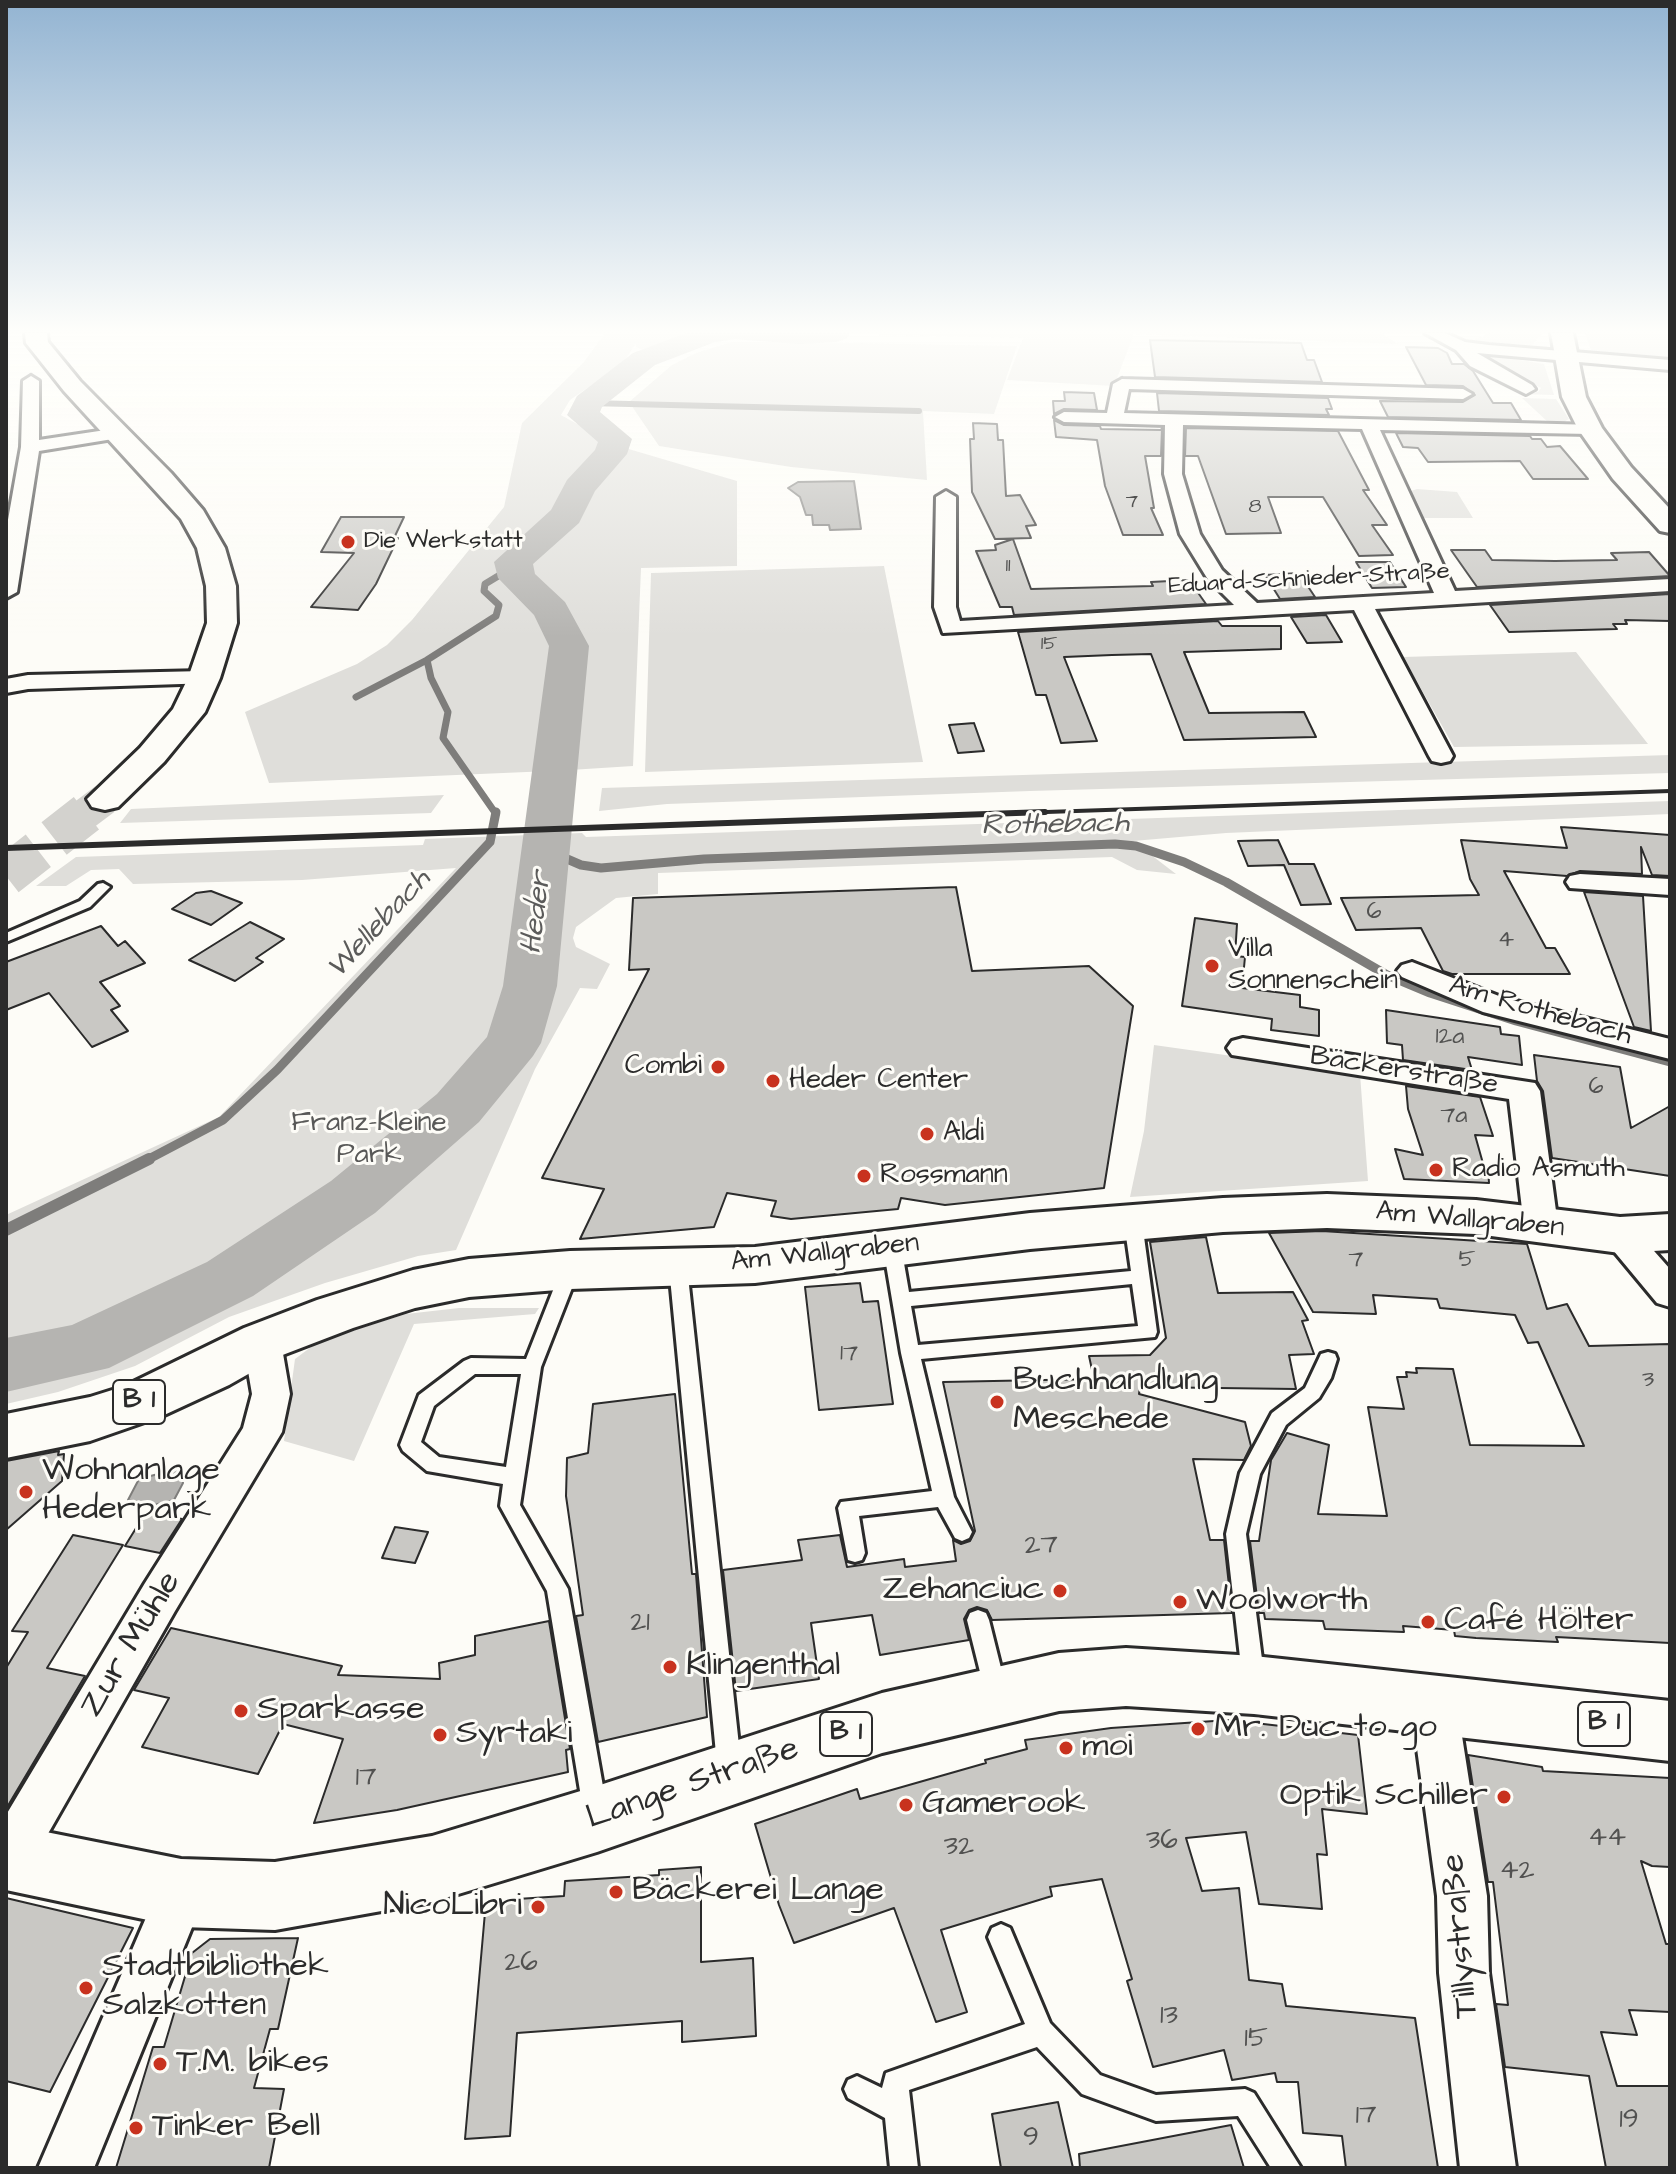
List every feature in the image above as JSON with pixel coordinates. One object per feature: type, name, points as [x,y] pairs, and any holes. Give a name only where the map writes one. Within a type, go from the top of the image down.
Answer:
[{"type":"main road","points":[[105,799],[152,755],[188,712],[204,678],[222,623],[221,586],[211,548],[193,516],[120,434]]},
{"type":"main road","points":[[1594,434],[1622,473],[1670,525]]},
{"type":"main road","name":"Am Wallgraben","points":[[6,1436],[90,1419],[143,1401],[211,1370],[262,1342],[413,1289],[469,1278],[570,1270],[755,1265],[892,1246],[1133,1222],[1327,1211],[1476,1217],[1620,1235],[1670,1232]]},
{"type":"main road","name":"Lange Straße","points":[[7,1857],[181,1893],[275,1896],[432,1869],[597,1819],[868,1728],[996,1694],[1059,1682],[1126,1677],[1254,1685],[1670,1731]]},
{"type":"street","points":[[6,592],[30,434]]},
{"type":"street","points":[[30,447],[110,434]]},
{"type":"street","points":[[1174,434],[1173,474],[1190,534],[1214,574],[1251,609]]},
{"type":"street","points":[[1373,434],[1447,598]]},
{"type":"street","name":"Eduard-Schnieder-Straße","points":[[946,497],[945,607],[951,628],[1670,585]]},
{"type":"street","points":[[1361,603],[1441,756]]},
{"type":"street","points":[[6,662],[17,684],[204,678]]},
{"type":"street","points":[[1580,882],[1670,887]]},
{"type":"street","name":"Am Rothebach","points":[[1412,971],[1494,1005],[1670,1049]]},
{"type":"street","name":"Bäckerstraße","points":[[1243,1048],[1524,1091],[1541,1226]]},
{"type":"street","points":[[1620,1235],[1670,1293]]},
{"type":"street","name":"Zur Mühle","points":[[7,1857],[160,1597],[262,1432],[271,1394],[262,1342]]},
{"type":"street","name":"Tillystraße","points":[[1434,1704],[1462,1896],[1464,1973],[1488,2168]]},
{"type":"street","points":[[66,2168],[181,1893]]},
{"type":"lane","points":[[6,938],[85,904],[103,887]]},
{"type":"lane","points":[[910,1353],[1148,1332],[1133,1222]]},
{"type":"lane","points":[[892,1246],[910,1353],[944,1498],[962,1532]]},
{"type":"lane","points":[[678,1267],[730,1773]]},
{"type":"lane","points":[[570,1270],[532,1367],[510,1506],[557,1589],[597,1819]]},
{"type":"lane","points":[[901,1300],[1139,1277]]},
{"type":"lane","points":[[1254,1685],[1236,1534],[1250,1473],[1279,1419],[1312,1393],[1328,1359]]},
{"type":"lane","points":[[514,1477],[434,1465],[410,1445],[426,1401],[471,1366],[532,1367]]},
{"type":"lane","points":[[855,1553],[848,1508],[944,1498]]},
{"type":"lane","points":[[978,1620],[996,1694]]},
{"type":"lane","points":[[1001,1937],[1041,2032],[1091,2085],[1156,2108],[1245,2102],[1287,2168]]},
{"type":"lane","points":[[904,2168],[895,2082],[1041,2032]]},
{"type":"lane","points":[[857,2089],[898,2110]]},
{"type":"green space","points":[[520,434],[593,434],[601,441],[599,454],[568,487],[556,515],[503,561],[516,587],[541,609],[556,635],[560,654],[550,771],[269,783],[245,712],[357,664],[387,645],[412,620],[504,507]]},
{"type":"green space","points":[[651,434],[924,434],[927,480],[791,467],[659,446]]},
{"type":"green space","points":[[622,447],[737,481],[737,566],[641,568],[633,766],[570,770],[578,651],[572,630],[554,603],[531,582],[520,559],[573,518],[589,487],[618,456]]},
{"type":"green space","points":[[1411,491],[1457,492],[1473,518],[1423,518]]},
{"type":"green space","points":[[884,566],[923,762],[645,772],[651,573]]},
{"type":"green space","points":[[1576,652],[1648,744],[1454,747],[1403,657]]},
{"type":"green space","points":[[1670,755],[1670,773],[1030,791],[667,804],[599,811],[602,788]]},
{"type":"green space","points":[[444,795],[431,813],[120,823],[131,809]]},
{"type":"green space","name":"Franz-Kleine Park","points":[[1670,801],[1670,814],[1226,833],[1133,841],[1176,874],[1137,870],[1112,857],[658,873],[658,894],[616,898],[576,927],[573,938],[576,947],[610,964],[597,989],[580,988],[535,1069],[456,1250],[418,1256],[325,1283],[229,1317],[135,1366],[58,1392],[6,1404],[6,1215],[219,1117],[456,868],[302,880],[133,884],[119,869],[91,870],[66,886],[36,886],[76,857],[423,845],[425,839],[582,833],[586,837]]},
{"type":"green space","points":[[1154,1045],[1360,1074],[1368,1181],[1130,1197],[1144,1131]]},
{"type":"green space","points":[[459,1308],[539,1308],[535,1314],[414,1324],[354,1461],[284,1441],[295,1359],[319,1341],[406,1314]]},
{"type":"shaded area","points":[[854,481],[861,529],[830,530],[829,525],[813,525],[812,515],[806,515],[800,497],[788,488],[798,482]]},
{"type":"shaded area","points":[[181,1468],[183,1483],[174,1500],[154,1505],[128,1500],[139,1479]]},
{"type":"building","points":[[974,434],[998,434],[998,440],[1003,440],[1006,496],[1020,495],[1036,525],[1026,526],[1031,538],[995,539],[972,492],[970,439],[974,439]]},
{"type":"building","points":[[1056,434],[1162,434],[1161,456],[1145,456],[1154,508],[1151,508],[1163,535],[1123,535],[1105,486],[1097,440],[1056,437]]},
{"type":"building","points":[[1186,434],[1340,434],[1369,490],[1363,490],[1387,525],[1372,525],[1393,555],[1359,556],[1323,497],[1268,497],[1281,533],[1226,534],[1198,456],[1185,456]]},
{"type":"building","points":[[1397,434],[1530,436],[1541,439],[1547,447],[1560,446],[1588,479],[1533,479],[1520,461],[1428,462],[1418,448],[1403,447]]},
{"type":"building","points":[[341,517],[404,517],[394,538],[398,538],[376,584],[358,610],[311,607],[354,553],[321,552]]},
{"type":"building","points":[[1013,539],[1031,589],[1153,586],[1151,582],[1189,580],[1206,604],[1014,615],[1012,607],[1000,607],[976,551],[996,550],[995,545]]},
{"type":"building","points":[[1451,550],[1485,550],[1492,560],[1555,561],[1617,560],[1611,553],[1649,552],[1670,576],[1477,587]]},
{"type":"building","points":[[1356,562],[1390,562],[1406,587],[1372,588]]},
{"type":"building","points":[[1299,573],[1315,597],[1280,599],[1265,575]]},
{"type":"building","points":[[1670,594],[1670,621],[1625,620],[1627,624],[1613,624],[1617,629],[1509,632],[1490,605]]},
{"type":"building","points":[[1326,615],[1342,642],[1307,643],[1291,617]]},
{"type":"building","points":[[1218,621],[1222,626],[1281,626],[1281,649],[1184,652],[1209,713],[1304,712],[1316,737],[1184,740],[1151,654],[1064,657],[1097,741],[1061,743],[1046,695],[1036,695],[1018,632]]},
{"type":"building","points":[[974,723],[984,751],[958,753],[949,725]]},
{"type":"building","points":[[1561,827],[1670,835],[1670,876],[1652,875],[1641,847],[1642,874],[1580,871],[1567,876],[1504,871],[1546,948],[1555,948],[1570,974],[1452,974],[1443,971],[1421,928],[1356,930],[1341,898],[1479,895],[1470,879],[1461,840],[1567,848]]},
{"type":"building","points":[[1278,840],[1289,864],[1314,864],[1331,904],[1301,905],[1284,865],[1248,866],[1238,841]]},
{"type":"building","points":[[956,887],[972,971],[1089,966],[1133,1006],[1104,1188],[945,1205],[901,1198],[898,1209],[791,1219],[771,1216],[776,1201],[727,1193],[714,1227],[580,1239],[604,1189],[542,1178],[649,969],[629,970],[633,898]]},
{"type":"building","points":[[211,891],[242,903],[211,925],[172,909],[196,893]]},
{"type":"building","points":[[1584,892],[1643,896],[1651,1031],[1634,1027]]},
{"type":"building","name":"Villa Sonnenschein","points":[[1195,918],[1237,924],[1235,956],[1245,957],[1242,988],[1300,995],[1300,1007],[1319,1010],[1319,1036],[1271,1030],[1272,1019],[1182,1006]]},
{"type":"building","points":[[250,922],[284,939],[256,958],[263,962],[235,981],[189,960]]},
{"type":"building","points":[[101,926],[118,946],[125,941],[145,963],[100,982],[120,1006],[111,1010],[128,1031],[92,1047],[49,993],[6,1010],[6,962]]},
{"type":"building","points":[[1386,1010],[1500,1027],[1501,1034],[1519,1036],[1522,1065],[1468,1057],[1472,1070],[1403,1060],[1402,1045],[1387,1043]]},
{"type":"building","points":[[1534,1055],[1620,1067],[1631,1128],[1670,1106],[1670,1176],[1552,1158],[1543,1091],[1537,1081]]},
{"type":"building","points":[[1406,1086],[1480,1097],[1493,1136],[1475,1135],[1484,1167],[1488,1168],[1489,1183],[1404,1179],[1395,1149],[1423,1155],[1408,1109]]},
{"type":"building","points":[[1322,1231],[1527,1244],[1547,1309],[1567,1304],[1589,1346],[1670,1344],[1670,1643],[1556,1637],[1558,1642],[1476,1638],[1455,1636],[1454,1630],[1403,1626],[1404,1632],[1325,1629],[1323,1621],[1265,1619],[1264,1613],[1259,1613],[1250,1541],[1259,1541],[1271,1460],[1287,1433],[1329,1445],[1318,1514],[1387,1516],[1368,1407],[1404,1409],[1397,1377],[1407,1377],[1406,1372],[1417,1373],[1416,1368],[1453,1369],[1470,1445],[1584,1446],[1538,1342],[1528,1343],[1515,1315],[1440,1308],[1437,1299],[1373,1295],[1376,1314],[1313,1312],[1269,1233]]},
{"type":"building","points":[[1206,1237],[1218,1293],[1293,1292],[1308,1320],[1302,1321],[1314,1354],[1289,1355],[1296,1389],[1140,1387],[1139,1394],[1245,1422],[1251,1446],[1244,1460],[1193,1459],[1210,1540],[1224,1540],[1232,1613],[992,1620],[987,1610],[977,1607],[969,1610],[964,1619],[969,1640],[880,1655],[872,1615],[811,1623],[819,1679],[736,1691],[723,1570],[802,1560],[798,1540],[840,1535],[847,1567],[904,1559],[905,1567],[956,1561],[953,1540],[961,1544],[970,1541],[975,1531],[943,1382],[1094,1379],[1089,1356],[1150,1355],[1166,1338],[1150,1242]]},
{"type":"building","points":[[860,1283],[863,1302],[878,1301],[893,1404],[819,1410],[805,1287]]},
{"type":"building","points":[[675,1394],[692,1574],[696,1574],[707,1717],[598,1742],[576,1616],[583,1615],[566,1496],[567,1458],[588,1453],[593,1404]]},
{"type":"building","name":"Wohnanlage Hederpark","points":[[59,1451],[58,1455],[64,1454],[62,1481],[6,1530],[6,1461]]},
{"type":"building","points":[[146,1512],[182,1519],[160,1553],[125,1546]]},
{"type":"building","points":[[395,1527],[428,1532],[415,1563],[382,1558]]},
{"type":"building","points":[[73,1535],[123,1545],[47,1668],[85,1676],[6,1809],[6,1668],[28,1632],[12,1631]]},
{"type":"building","points":[[549,1621],[570,1749],[566,1750],[568,1772],[397,1810],[314,1823],[343,1739],[283,1724],[258,1774],[142,1747],[169,1698],[134,1690],[171,1628],[342,1666],[338,1675],[440,1679],[439,1663],[475,1655],[475,1636]]},
{"type":"building","points":[[1229,1720],[1358,1735],[1367,1814],[1322,1809],[1327,1855],[1317,1854],[1322,1909],[1259,1904],[1246,1832],[1186,1838],[1202,1891],[1239,1888],[1249,1980],[1282,1984],[1286,2006],[1415,2018],[1438,2168],[1346,2168],[1342,2136],[1303,2133],[1298,2082],[1277,2082],[1275,2073],[1232,2080],[1224,2050],[1153,2067],[1127,1981],[1132,1979],[1102,1879],[1050,1887],[1052,1896],[941,1930],[967,2012],[936,2022],[894,1908],[794,1943],[779,1905],[755,1824],[857,1789],[860,1799],[986,1763],[985,1760],[1027,1749],[1025,1740],[1111,1728]]},
{"type":"building","points":[[1468,1755],[1542,1767],[1543,1771],[1670,1778],[1670,1867],[1652,1866],[1641,1861],[1666,1944],[1670,1944],[1670,2012],[1629,2010],[1637,2035],[1601,2032],[1617,2086],[1670,2086],[1670,2168],[1606,2168],[1589,2076],[1505,2067],[1496,2004],[1508,2005],[1493,1882],[1488,1882]]},
{"type":"building","points":[[701,1867],[701,1962],[753,1958],[756,2036],[682,2042],[682,2021],[517,2033],[510,2136],[465,2139],[486,1901],[564,1896],[565,1881],[659,1875],[659,1870]]},
{"type":"building","points":[[6,1898],[133,1928],[50,2092],[6,2081]]},
{"type":"building","points":[[298,1938],[278,2029],[270,2029],[254,2088],[284,2089],[269,2168],[116,2168],[153,2047],[164,2047],[192,1953],[210,1939]]},
{"type":"building","points":[[1058,2102],[1073,2168],[1001,2168],[992,2114]]},
{"type":"building","points":[[1231,2125],[1244,2168],[1080,2168],[1079,2154]]},
{"type":"waterway","name":"Heder","points":[[6,1365],[85,1349],[230,1279],[353,1197],[458,1108],[513,1043],[530,986],[569,646],[551,610],[517,578],[513,562],[566,515],[579,487],[610,454],[616,439],[610,434]]},
{"type":"waterway","name":"Wellebach","points":[[427,660],[496,616],[499,605],[484,591],[485,584],[513,567]]},
{"type":"waterway","points":[[356,697],[427,660]]},
{"type":"waterway","name":"Wellebach","points":[[427,660],[431,678],[448,712],[443,738],[496,814]]},
{"type":"waterway","name":"Wellebach","points":[[145,1161],[223,1120],[277,1070],[490,842],[496,814]]},
{"type":"waterway","name":"Rothebach","points":[[544,849],[581,865],[601,868],[704,859],[1115,844],[1136,846],[1184,862],[1226,882],[1387,975],[1430,993],[1516,1021],[1670,1062]]},
{"type":"waterway","name":"Wellebach","points":[[6,1230],[145,1161]]},
{"type":"tunnel","points":[[85,814],[105,799]]},
{"type":"tunnel","points":[[6,876],[88,812]]},
{"type":"railway","points":[[997,814],[1670,791]]},
{"type":"railway","points":[[997,814],[1045,812]]},
{"type":"railway","points":[[987,814],[997,814]]},
{"type":"railway","points":[[6,848],[997,814]]},
{"type":"place","name":"Die Werkstatt","points":[[348,542]]},
{"type":"place","name":"Villa Sonnenschein","points":[[1212,966]]},
{"type":"place","name":"Combi","points":[[718,1067]]},
{"type":"place","name":"Heder Center","points":[[773,1081]]},
{"type":"place","name":"Aldi","points":[[927,1134]]},
{"type":"place","name":"Radio Asmuth","points":[[1436,1170]]},
{"type":"place","name":"Rossmann","points":[[864,1176]]},
{"type":"place","name":"Buchhandlung Meschede","points":[[997,1402]]},
{"type":"place","name":"Wohnanlage Hederpark","points":[[26,1492]]},
{"type":"place","name":"Zehanciuc","points":[[1060,1591]]},
{"type":"place","name":"Woolworth","points":[[1180,1602]]},
{"type":"place","name":"Café Hölter","points":[[1428,1622]]},
{"type":"place","name":"Klingenthal","points":[[670,1667]]},
{"type":"place","name":"Sparkasse","points":[[241,1711]]},
{"type":"place","name":"Mr. Duc to go","points":[[1198,1729]]},
{"type":"place","name":"Syrtaki","points":[[440,1735]]},
{"type":"place","name":"moi","points":[[1066,1748]]},
{"type":"place","name":"Optik Schiller","points":[[1504,1797]]},
{"type":"place","name":"Gamerook","points":[[906,1805]]},
{"type":"place","name":"Bäckerei Lange","points":[[616,1892]]},
{"type":"place","name":"NicoLibri","points":[[538,1907]]},
{"type":"place","name":"Stadtbibliothek Salzkotten","points":[[86,1988]]},
{"type":"place","name":"T.M. bikes","points":[[160,2064]]},
{"type":"place","name":"Tinker Bell","points":[[136,2128]]}]
